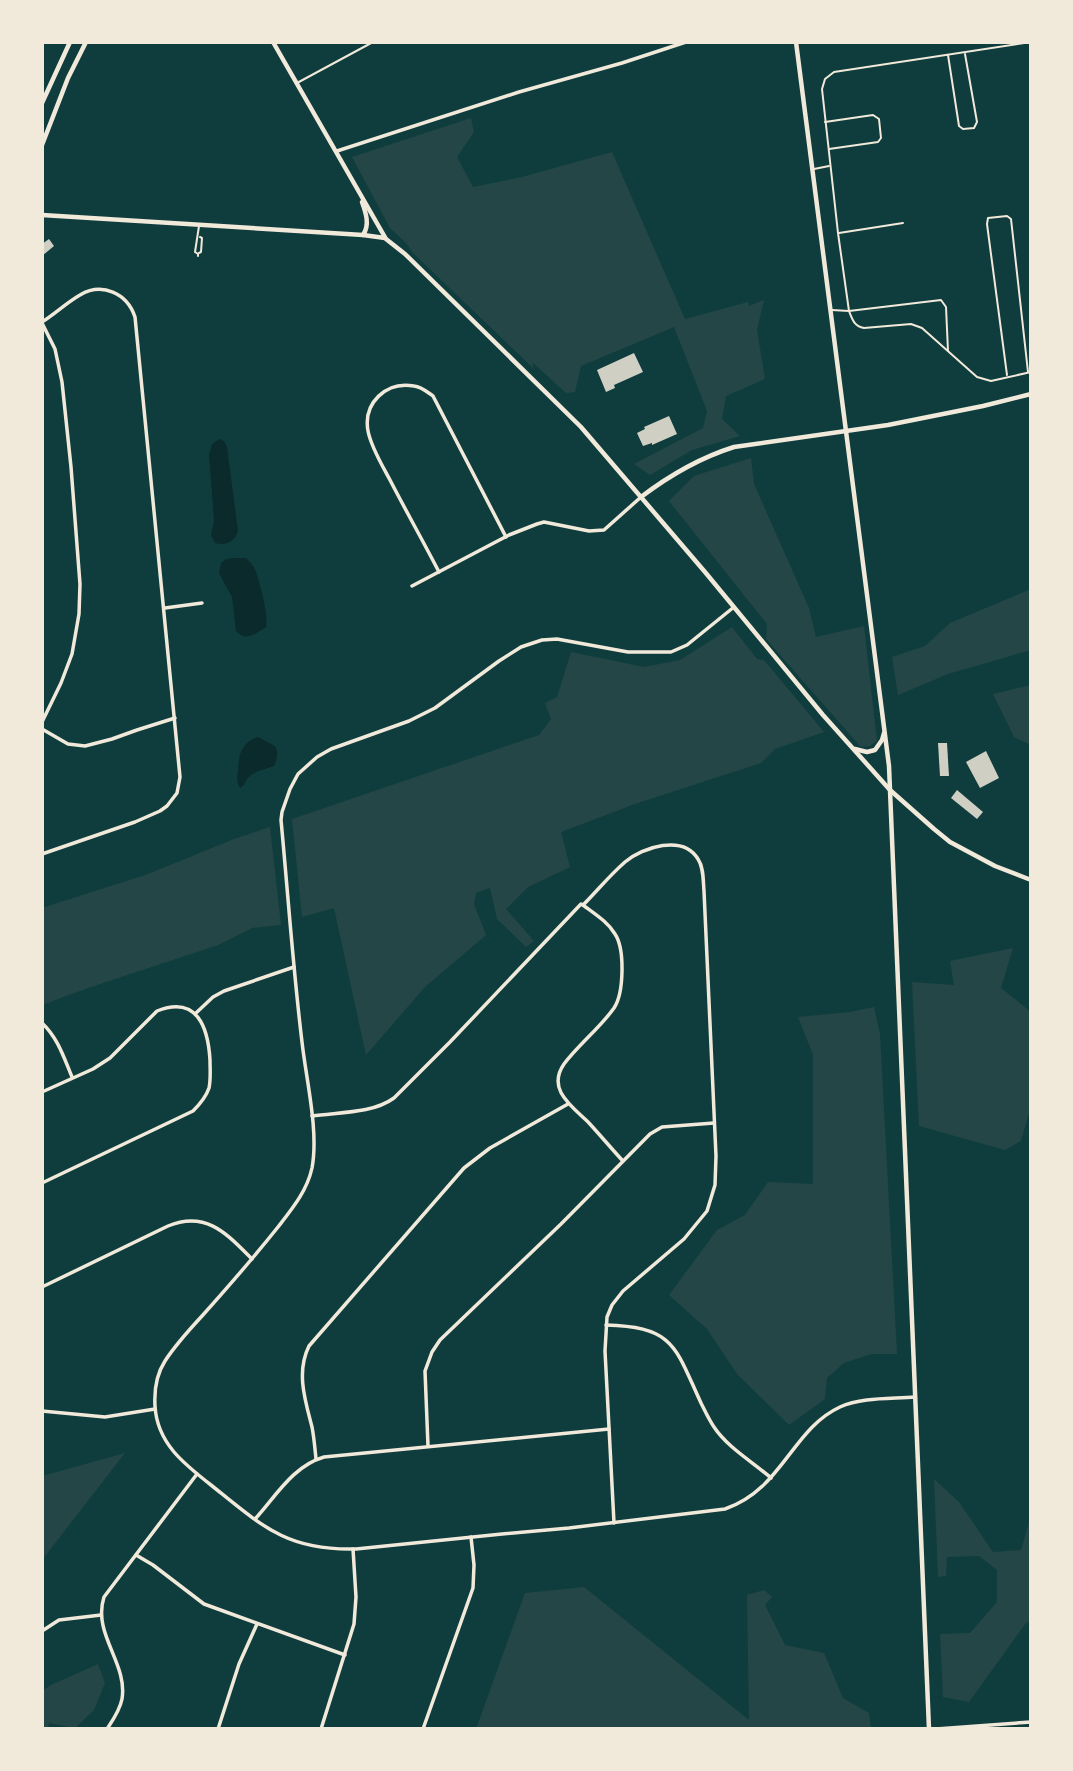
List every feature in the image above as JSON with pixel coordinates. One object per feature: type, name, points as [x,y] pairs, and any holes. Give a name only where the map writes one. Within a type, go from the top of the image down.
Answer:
[{"type":"street","points":[[42,103],[70,42]]},
{"type":"street","points":[[42,145],[64,87],[86,42]]},
{"type":"street","points":[[273,42],[386,239],[562,407],[890,790],[950,842],[995,866],[1031,880]]},
{"type":"street","points":[[337,151],[687,42]]},
{"type":"street","points":[[796,42],[885,729],[890,790],[929,1729]]},
{"type":"street","points":[[357,188],[366,213],[367,225],[363,235]]},
{"type":"street","points":[[42,215],[363,235],[386,239]]},
{"type":"street","points":[[42,722],[72,654],[79,614],[80,584],[62,382],[55,349],[42,322],[81,294],[106,290],[121,296],[132,309],[138,335],[180,776],[177,793],[167,806],[135,822],[42,853]]},
{"type":"street","points":[[439,572],[368,434],[369,408],[374,399],[382,393],[392,388],[415,386],[425,389],[433,396],[506,537]]},
{"type":"street","points":[[412,586],[506,537],[544,522],[589,531],[604,530],[669,476],[713,454],[754,443],[922,418],[1031,394]]},
{"type":"street","points":[[165,607],[202,603]]},
{"type":"street","points":[[734,607],[687,645],[671,652],[620,652],[557,639],[535,641],[509,653],[422,715],[331,749],[298,774],[286,796],[282,812],[294,967],[312,1116],[311,1169],[306,1185],[293,1207],[165,1361],[155,1386],[157,1423],[174,1453],[197,1474],[279,1535],[300,1544],[353,1549],[725,1509],[751,1497],[771,1478],[811,1430],[831,1412],[846,1405],[866,1401],[915,1397]]},
{"type":"street","points":[[42,729],[68,744],[85,746],[113,740],[176,718]]},
{"type":"street","points":[[853,749],[867,752],[875,750],[883,740],[885,729]]},
{"type":"street","points":[[312,1116],[366,1110],[389,1101],[413,1080],[581,904],[583,905],[618,869],[636,855],[663,846],[677,845],[692,851],[699,861],[704,891],[716,1180],[709,1207],[684,1240],[629,1285],[609,1311],[605,1351],[614,1523]]},
{"type":"street","points":[[583,905],[608,926],[618,939],[620,996],[615,1007],[560,1069],[559,1084],[568,1104],[590,1124],[622,1161]]},
{"type":"street","points":[[195,1013],[224,991],[294,967]]},
{"type":"street","points":[[42,1091],[93,1069],[110,1058],[157,1011],[166,1007],[184,1007],[195,1013],[203,1024],[211,1073],[209,1089],[200,1105],[176,1120],[42,1183]]},
{"type":"street","points":[[42,1023],[60,1047],[72,1077]]},
{"type":"street","points":[[316,1460],[302,1376],[309,1346],[464,1168],[490,1148],[568,1104]]},
{"type":"street","points":[[428,1446],[425,1371],[440,1340],[656,1130],[662,1127],[714,1124]]},
{"type":"street","points":[[42,1287],[185,1220],[215,1226],[252,1259]]},
{"type":"street","points":[[606,1325],[651,1332],[671,1343],[679,1354],[713,1426],[727,1442],[771,1478]]},
{"type":"street","points":[[42,1411],[105,1417],[155,1409]]},
{"type":"street","points":[[255,1519],[293,1474],[316,1460],[332,1456],[609,1429]]},
{"type":"street","points":[[107,1729],[119,1707],[122,1689],[120,1676],[103,1631],[101,1607],[107,1593],[197,1474]]},
{"type":"street","points":[[423,1729],[473,1588],[471,1537]]},
{"type":"street","points":[[321,1729],[353,1632],[356,1603],[353,1549]]},
{"type":"street","points":[[136,1555],[204,1604],[345,1655]]},
{"type":"street","points":[[42,1631],[59,1620],[101,1615]]},
{"type":"street","points":[[218,1729],[239,1664],[257,1623]]},
{"type":"street","points":[[936,1729],[1031,1722]]},
{"type":"lane","points":[[297,83],[373,42]]},
{"type":"lane","points":[[1008,376],[987,225],[988,218],[1007,216],[1011,219],[1029,372],[991,380],[978,377],[916,325],[864,328],[853,322],[849,311],[838,233],[822,89],[829,74],[841,71],[1031,42]]},
{"type":"lane","points":[[948,55],[959,126],[963,129],[974,128],[977,122],[965,52]]},
{"type":"lane","points":[[825,122],[873,115],[879,119],[881,138],[878,142],[828,149]]},
{"type":"lane","points":[[813,169],[830,166]]},
{"type":"lane","points":[[838,233],[903,223]]},
{"type":"lane","points":[[198,225],[198,235],[202,238],[201,252],[198,255]]},
{"type":"lane","points":[[831,310],[849,311],[941,300],[946,307],[948,351]]},
{"type":"shaded area","points":[[471,118],[474,132],[457,157],[473,187],[522,177],[612,152],[685,319],[748,302],[749,306],[764,300],[757,330],[765,379],[726,396],[722,419],[740,436],[692,450],[650,475],[634,464],[703,428],[707,411],[674,327],[581,366],[575,392],[566,393],[532,362],[534,369],[390,228],[352,157]]},
{"type":"shaded area","points":[[220,439],[227,447],[238,531],[232,540],[222,544],[215,543],[211,535],[214,521],[209,455],[212,444]]},
{"type":"shaded area","points":[[751,458],[754,484],[809,608],[816,637],[864,626],[877,741],[870,746],[861,747],[766,639],[767,624],[669,501],[694,476]]},
{"type":"shaded area","points":[[233,558],[246,558],[253,566],[264,600],[266,627],[251,636],[243,636],[236,631],[232,597],[219,573],[221,563]]},
{"type":"shaded area","points":[[1031,589],[1031,650],[948,674],[898,695],[892,657],[925,646],[950,623]]},
{"type":"shaded area","points":[[732,627],[757,659],[764,660],[824,732],[775,749],[761,763],[635,804],[561,832],[570,867],[528,887],[506,909],[534,941],[526,947],[497,919],[490,888],[476,893],[474,904],[486,935],[425,987],[366,1055],[334,908],[302,917],[292,819],[539,735],[551,719],[545,703],[557,697],[571,652],[644,667],[680,660]]},
{"type":"shaded area","points":[[1031,685],[1031,745],[1014,737],[993,694]]},
{"type":"shaded area","points":[[258,737],[275,746],[276,761],[274,766],[252,774],[240,788],[237,778],[240,754],[248,742]]},
{"type":"shaded area","points":[[270,827],[281,925],[252,928],[218,945],[42,1005],[42,908],[148,874]]},
{"type":"shaded area","points":[[1013,948],[1001,988],[1031,1012],[1031,1106],[1021,1141],[1005,1150],[919,1126],[912,982],[954,985],[950,961]]},
{"type":"shaded area","points":[[874,1007],[880,1034],[897,1354],[871,1354],[844,1363],[827,1378],[825,1399],[789,1425],[737,1374],[707,1329],[669,1295],[717,1230],[745,1215],[768,1182],[813,1184],[813,1055],[798,1017]]},
{"type":"shaded area","points":[[125,1453],[42,1560],[42,1476]]},
{"type":"shaded area","points":[[934,1479],[959,1502],[993,1552],[1021,1550],[1031,1515],[1031,1621],[1026,1623],[969,1702],[943,1697],[940,1634],[970,1633],[997,1602],[997,1570],[979,1556],[947,1557],[946,1576],[938,1577]]},
{"type":"shaded area","points":[[584,1587],[749,1720],[747,1595],[764,1590],[772,1597],[765,1605],[785,1645],[824,1653],[843,1698],[869,1713],[871,1729],[476,1729],[525,1593]]},
{"type":"shaded area","points":[[98,1664],[105,1683],[94,1710],[75,1728],[49,1723],[48,1729],[42,1729],[42,1691]]},
{"type":"building","points":[[49,239],[54,246],[42,256],[42,244]]},
{"type":"building","points":[[634,353],[643,372],[614,385],[615,388],[606,392],[597,370]]},
{"type":"building","points":[[669,416],[677,434],[643,446],[637,433]]},
{"type":"building","points":[[938,743],[947,743],[949,776],[940,776]]},
{"type":"building","points":[[986,751],[999,778],[980,788],[966,762]]},
{"type":"building","points":[[957,790],[983,812],[977,819],[951,798]]}]
